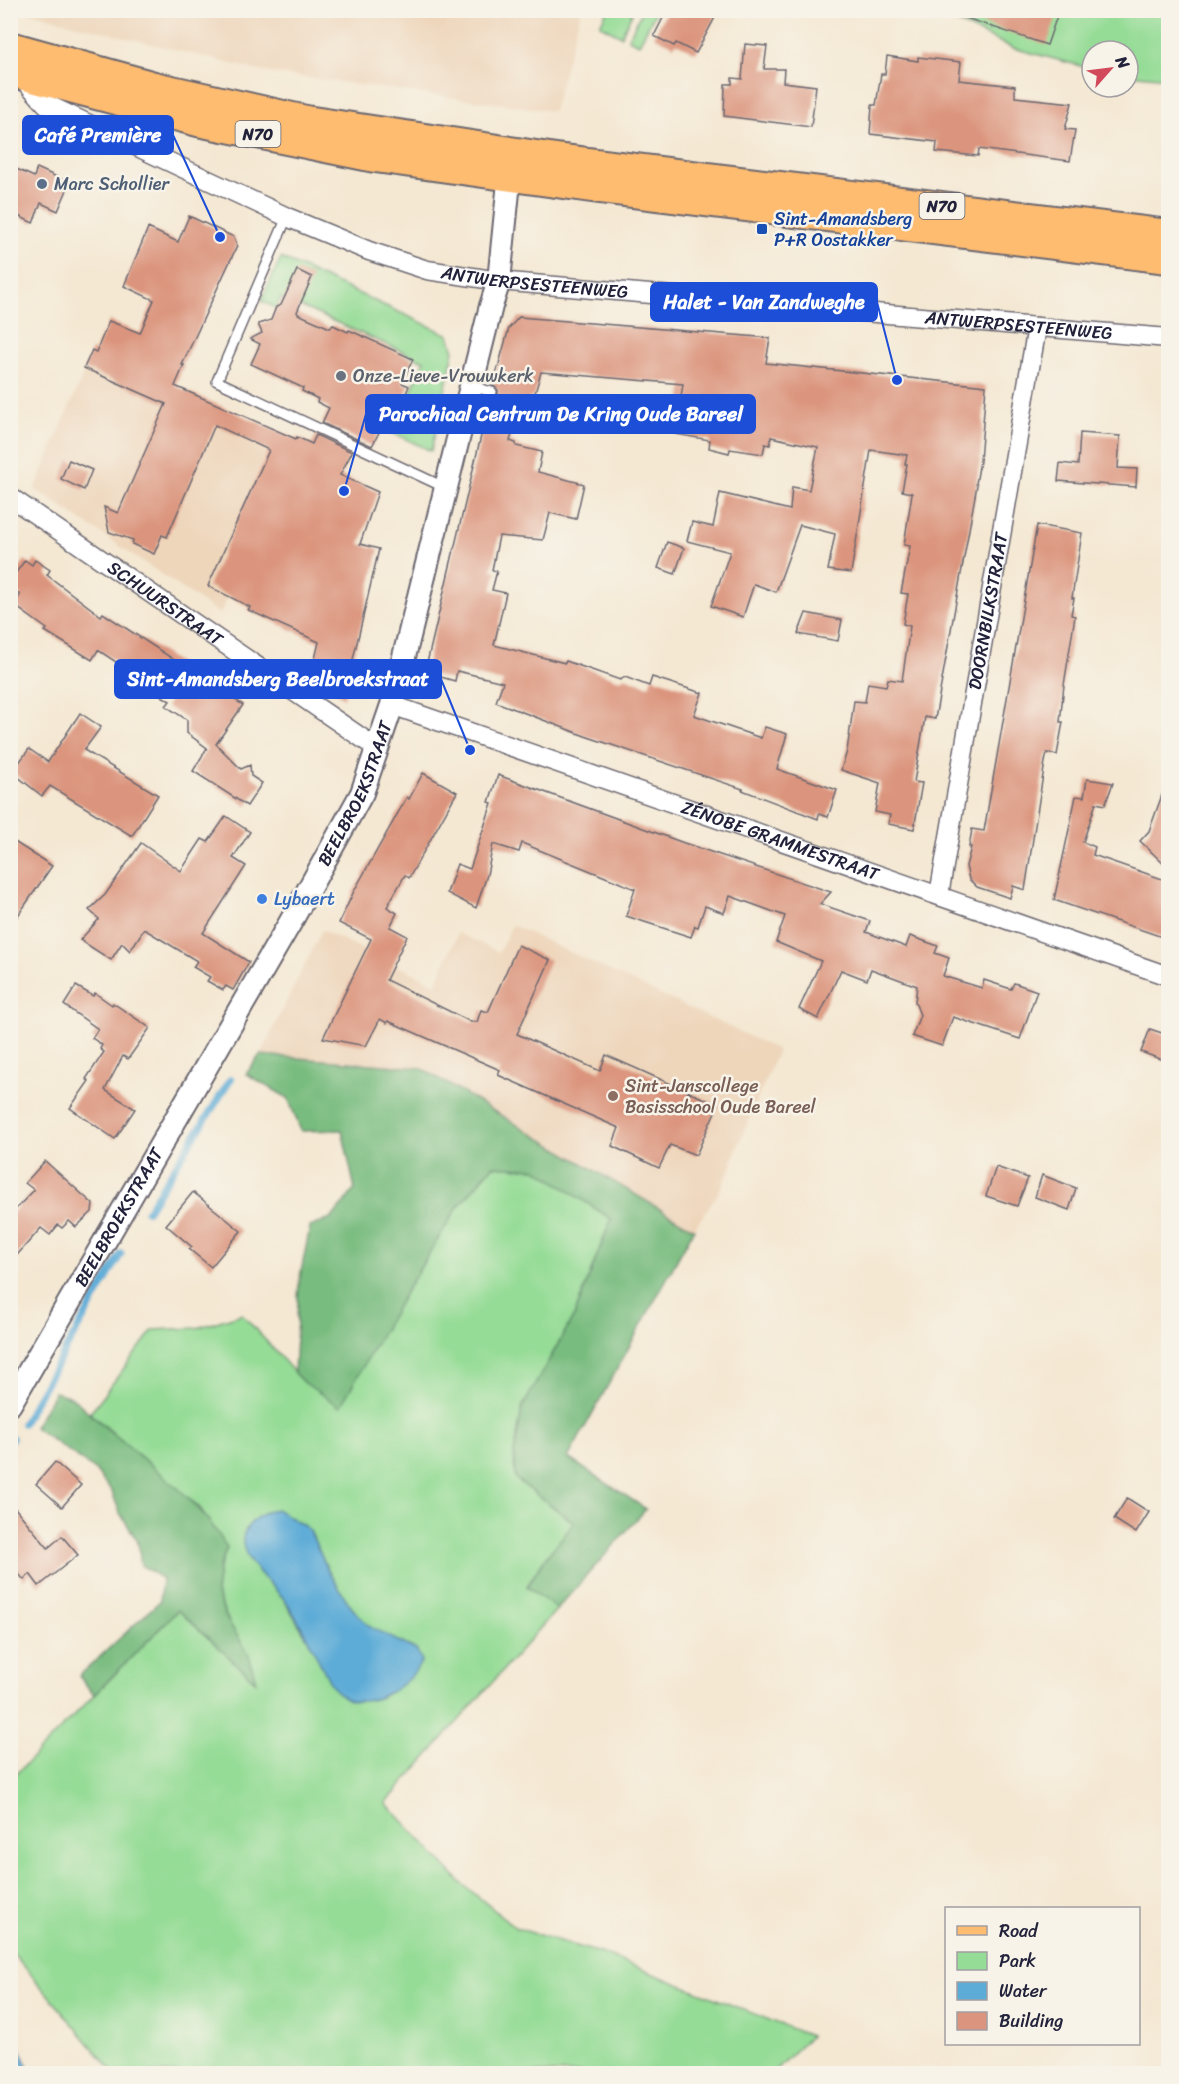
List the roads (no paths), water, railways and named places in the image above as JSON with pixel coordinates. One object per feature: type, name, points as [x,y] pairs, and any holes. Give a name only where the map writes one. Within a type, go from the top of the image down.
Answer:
[{"type":"main road","name":"ANTWERPSESTEENWEG","points":[[10,46],[154,86],[511,164],[1168,259]]},
{"type":"main road","name":"ANTWERPSESTEENWEG","points":[[15,74],[198,122],[375,158],[511,164],[563,159],[1168,234]]},
{"type":"street","name":"ANTWERPSESTEENWEG","points":[[15,74],[46,104],[287,218],[369,251],[427,270],[499,281],[1168,338]]},
{"type":"street","name":"BEELBROEKSTRAAT","points":[[10,1404],[301,904],[362,793],[392,705],[446,488],[482,389],[499,281],[511,164]]},
{"type":"street","name":"DOORNBILKSTRAAT","points":[[939,895],[1037,327]]},
{"type":"street","name":"SCHUURSTRAAT","points":[[10,496],[378,749]]},
{"type":"street","name":"ZÉNOBE GRAMMESTRAAT","points":[[392,705],[1168,976]]},
{"type":"lane","points":[[287,218],[217,381],[446,488]]},
{"type":"lane","points":[[533,404],[546,407],[640,412]]},
{"type":"water","points":[[276,1509],[310,1531],[329,1573],[352,1608],[370,1627],[416,1650],[422,1660],[411,1676],[397,1688],[377,1698],[357,1701],[347,1699],[331,1685],[287,1603],[253,1566],[244,1549],[244,1535],[249,1525],[259,1516]]},
{"type":"water","points":[[10,2042],[19,2045],[31,2073],[11,2073]]},
{"type":"waterway","points":[[147,1211],[231,1079]]},
{"type":"waterway","points":[[23,1423],[121,1254]]},
{"type":"place","name":"Marc Schollier","points":[[42,184]]},
{"type":"place","name":"Sint-Amandsberg P+R Oostakker","points":[[762,229]]},
{"type":"place","name":"Café Première","points":[[220,237]]},
{"type":"place","name":"Onze-Lieve-Vrouwkerk","points":[[341,376]]},
{"type":"place","name":"Halet - Van Zandweghe","points":[[897,380]]},
{"type":"place","name":"Parochiaal Centrum De Kring Oude Bareel","points":[[344,491]]},
{"type":"place","name":"Sint-Amandsberg Beelbroekstraat","points":[[470,750]]},
{"type":"place","name":"Lybaert","points":[[262,899]]},
{"type":"place","name":"Sint-Janscollege Basisschool Oude Bareel","points":[[613,1096]]}]
